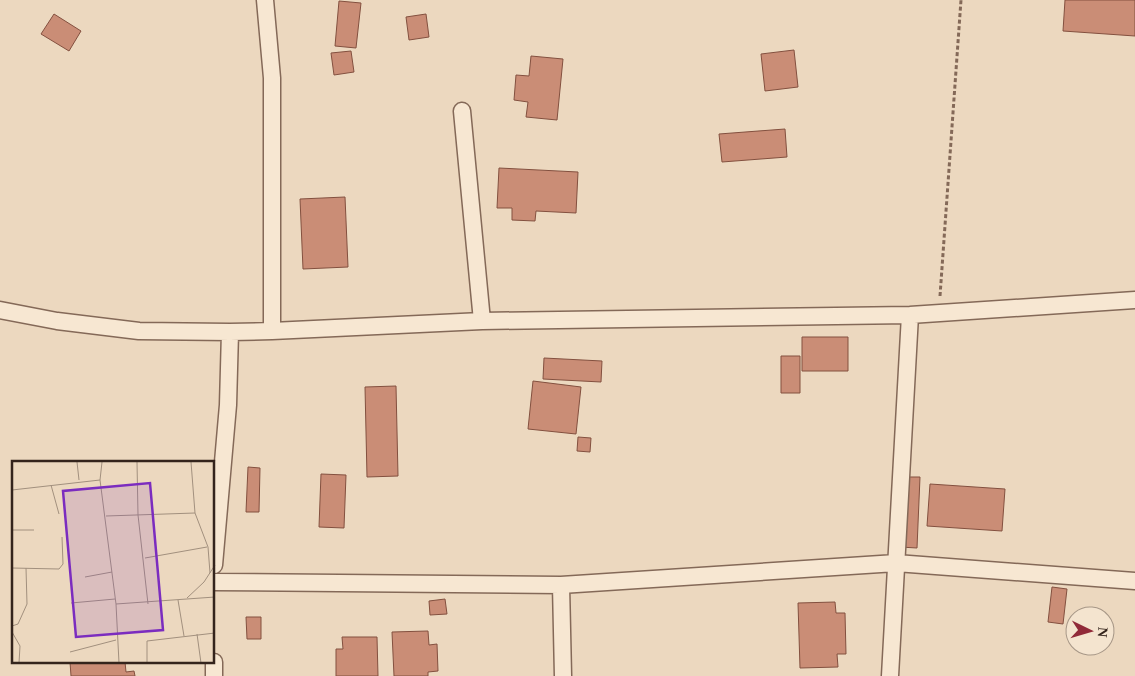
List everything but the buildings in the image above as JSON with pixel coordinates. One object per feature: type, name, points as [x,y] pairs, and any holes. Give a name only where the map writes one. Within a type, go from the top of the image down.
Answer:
[{"type":"street","points":[[265,0],[272,78],[272,331]]},
{"type":"street","points":[[462,111],[482,321]]},
{"type":"street","points":[[0,310],[57,321],[140,331],[230,332],[482,321],[910,315],[1135,300]]},
{"type":"street","points":[[890,676],[910,315]]},
{"type":"street","points":[[215,554],[228,405],[230,332]]},
{"type":"street","points":[[215,582],[561,585],[896,563],[1135,581]]},
{"type":"street","points":[[561,585],[564,676]]},
{"type":"path","points":[[939,313],[961,0]]}]
